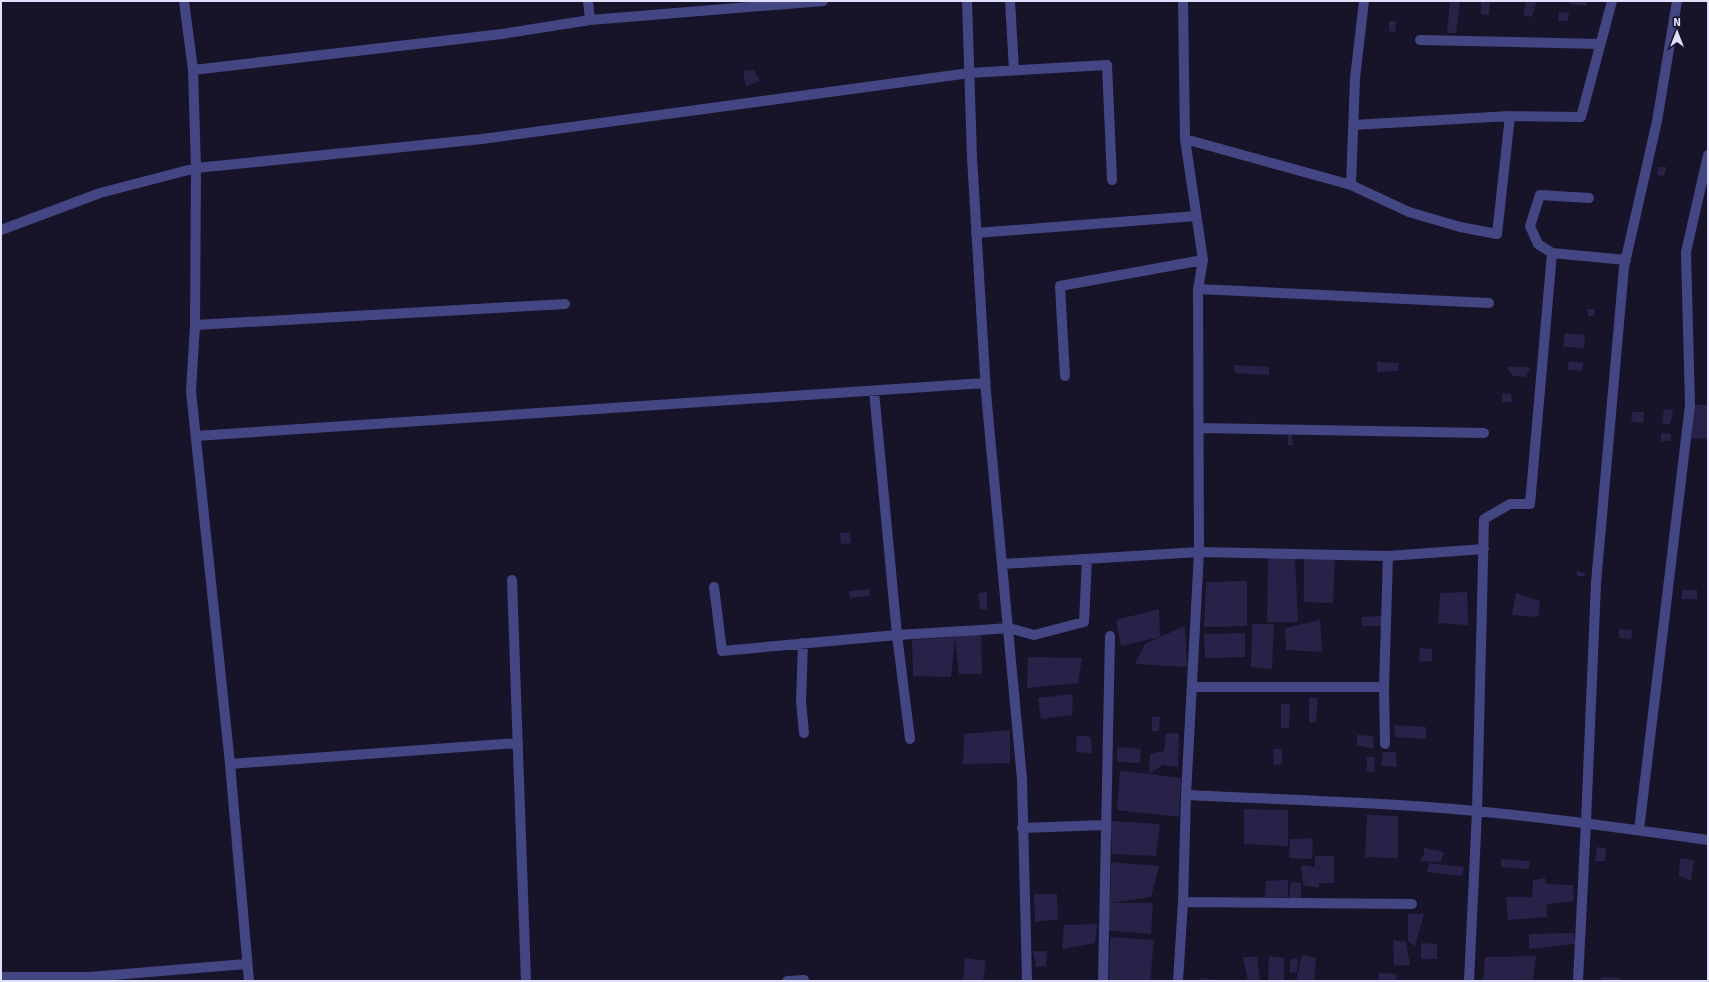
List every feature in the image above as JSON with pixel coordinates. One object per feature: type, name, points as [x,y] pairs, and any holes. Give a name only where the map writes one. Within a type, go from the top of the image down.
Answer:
[{"type":"street","points":[[184,1],[193,70],[196,168],[195,325],[191,391],[230,764],[246,964],[249,981]]},
{"type":"street","points":[[588,1],[590,20]]},
{"type":"street","points":[[193,70],[502,34],[590,20],[823,1]]},
{"type":"street","points":[[967,1],[976,233],[985,383],[1022,779],[1022,828],[1027,981]]},
{"type":"street","points":[[1010,1],[1014,70]]},
{"type":"street","points":[[1178,981],[1199,552],[1198,289],[1203,260],[1185,139],[1183,1]]},
{"type":"street","points":[[1351,185],[1355,78],[1364,1]]},
{"type":"street","points":[[1353,125],[1510,116],[1582,117],[1612,1]]},
{"type":"street","points":[[1578,981],[1596,583],[1626,260],[1657,121],[1677,1]]},
{"type":"street","points":[[1420,40],[1600,44]]},
{"type":"street","points":[[1,230],[100,193],[196,168],[482,139],[970,73],[1107,65],[1112,180]]},
{"type":"street","points":[[1185,139],[1351,185],[1409,212],[1460,227],[1497,234],[1510,116]]},
{"type":"street","points":[[1639,830],[1690,406],[1686,252],[1708,155]]},
{"type":"street","points":[[1589,198],[1540,194],[1530,226],[1538,244],[1552,253],[1626,260]]},
{"type":"street","points":[[976,233],[1196,216]]},
{"type":"street","points":[[1469,981],[1477,811],[1484,519],[1510,504],[1530,504],[1552,253]]},
{"type":"street","points":[[1065,376],[1060,286],[1203,260]]},
{"type":"street","points":[[1198,289],[1489,303]]},
{"type":"street","points":[[195,325],[565,304]]},
{"type":"street","points":[[196,436],[985,383]]},
{"type":"street","points":[[874,391],[898,635],[910,739]]},
{"type":"street","points":[[1199,428],[1484,433]]},
{"type":"street","points":[[1002,564],[1199,552],[1388,556],[1484,549]]},
{"type":"street","points":[[1385,744],[1384,687],[1388,556]]},
{"type":"street","points":[[714,587],[722,651],[898,635],[1009,628],[1034,635],[1084,622],[1088,559]]},
{"type":"street","points":[[512,580],[526,981]]},
{"type":"street","points":[[1103,981],[1110,636]]},
{"type":"street","points":[[803,643],[801,702],[804,733]]},
{"type":"street","points":[[1192,687],[1384,687]]},
{"type":"street","points":[[230,764],[518,743]]},
{"type":"street","points":[[1186,795],[1428,807],[1477,811],[1586,822],[1708,840]]},
{"type":"street","points":[[1022,828],[1106,825]]},
{"type":"street","points":[[1183,902],[1412,904]]},
{"type":"street","points":[[1,978],[89,979],[246,964]]},
{"type":"street","points":[[787,981],[804,981]]},
{"type":"building","points":[[1450,1],[1460,1],[1456,33],[1447,33]]},
{"type":"building","points":[[1481,1],[1490,1],[1489,15],[1481,14]]},
{"type":"building","points":[[1526,1],[1537,1],[1532,17],[1523,15]]},
{"type":"building","points":[[1570,1],[1587,1],[1587,6],[1570,4]]},
{"type":"building","points":[[1559,12],[1569,13],[1568,21],[1558,21]]},
{"type":"building","points":[[1389,21],[1396,21],[1395,32],[1389,31]]},
{"type":"building","points":[[754,70],[760,81],[746,86],[743,71]]},
{"type":"building","points":[[1658,167],[1666,167],[1664,176],[1657,175]]},
{"type":"building","points":[[1587,309],[1595,309],[1594,316],[1588,316]]},
{"type":"building","points":[[1565,333],[1585,335],[1584,348],[1563,347]]},
{"type":"building","points":[[1569,361],[1583,363],[1582,371],[1567,370]]},
{"type":"building","points":[[1377,362],[1399,363],[1398,371],[1377,372]]},
{"type":"building","points":[[1234,365],[1269,367],[1269,375],[1235,373]]},
{"type":"building","points":[[1507,367],[1530,367],[1526,377],[1513,376]]},
{"type":"building","points":[[1502,393],[1511,394],[1512,402],[1502,402]]},
{"type":"building","points":[[1691,405],[1708,405],[1708,438],[1692,439]]},
{"type":"building","points":[[1664,409],[1673,410],[1670,425],[1662,423]]},
{"type":"building","points":[[1632,412],[1644,412],[1643,423],[1631,421]]},
{"type":"building","points":[[1661,433],[1671,434],[1671,441],[1661,441]]},
{"type":"building","points":[[1288,435],[1292,435],[1293,445],[1288,445]]},
{"type":"building","points":[[850,532],[851,543],[841,544],[840,533]]},
{"type":"building","points":[[1335,556],[1333,603],[1304,602],[1304,559]]},
{"type":"building","points":[[1268,558],[1295,558],[1298,622],[1267,622]]},
{"type":"building","points":[[1577,571],[1585,573],[1585,576],[1577,576]]},
{"type":"building","points":[[1247,581],[1247,626],[1204,627],[1206,582]]},
{"type":"building","points":[[870,589],[869,596],[850,598],[849,591]]},
{"type":"building","points":[[1682,590],[1697,590],[1697,599],[1682,599]]},
{"type":"building","points":[[987,592],[987,609],[980,609],[978,593]]},
{"type":"building","points":[[1467,592],[1468,625],[1438,623],[1440,593]]},
{"type":"building","points":[[1516,593],[1540,601],[1538,617],[1512,615]]},
{"type":"building","points":[[1159,609],[1160,637],[1121,646],[1116,620]]},
{"type":"building","points":[[1383,616],[1383,626],[1362,626],[1362,617]]},
{"type":"building","points":[[1320,620],[1322,652],[1286,650],[1285,628]]},
{"type":"building","points":[[1252,624],[1274,624],[1272,669],[1251,667]]},
{"type":"building","points":[[1185,626],[1187,667],[1135,664],[1145,644]]},
{"type":"building","points":[[1619,629],[1633,630],[1631,639],[1619,638]]},
{"type":"building","points":[[981,630],[982,674],[959,674],[955,631]]},
{"type":"building","points":[[1245,633],[1245,657],[1205,658],[1204,634]]},
{"type":"building","points":[[955,637],[951,677],[913,676],[912,640]]},
{"type":"building","points":[[1420,648],[1432,649],[1432,661],[1419,662]]},
{"type":"building","points":[[1028,657],[1082,658],[1078,683],[1027,688]]},
{"type":"building","points":[[1073,694],[1072,715],[1041,719],[1038,698]]},
{"type":"building","points":[[1309,698],[1318,698],[1316,722],[1309,723]]},
{"type":"building","points":[[1281,704],[1290,704],[1289,729],[1281,727]]},
{"type":"building","points":[[1152,717],[1160,717],[1159,731],[1152,731]]},
{"type":"building","points":[[1394,725],[1426,727],[1426,739],[1395,737]]},
{"type":"building","points":[[1010,730],[1010,763],[963,764],[964,734]]},
{"type":"building","points":[[1179,733],[1178,767],[1163,765],[1149,774],[1150,754],[1164,751],[1166,734]]},
{"type":"building","points":[[1077,735],[1091,737],[1092,753],[1076,752]]},
{"type":"building","points":[[1357,735],[1373,736],[1374,749],[1357,745]]},
{"type":"building","points":[[1117,747],[1141,749],[1140,763],[1117,762]]},
{"type":"building","points":[[1273,749],[1282,749],[1282,764],[1274,765]]},
{"type":"building","points":[[1383,752],[1396,752],[1397,767],[1381,766]]},
{"type":"building","points":[[1367,757],[1375,757],[1374,772],[1367,771]]},
{"type":"building","points":[[1120,771],[1181,778],[1179,817],[1117,810]]},
{"type":"building","points":[[1244,809],[1288,810],[1288,846],[1244,844]]},
{"type":"building","points":[[1367,815],[1398,816],[1398,858],[1365,857]]},
{"type":"building","points":[[1111,821],[1160,824],[1156,856],[1112,854]]},
{"type":"building","points":[[1290,839],[1313,839],[1312,859],[1289,858]]},
{"type":"building","points":[[1597,847],[1606,848],[1605,861],[1595,861]]},
{"type":"building","points":[[1424,848],[1444,852],[1441,862],[1420,861],[1424,854]]},
{"type":"building","points":[[1315,856],[1334,856],[1334,883],[1319,883],[1319,888],[1303,885],[1301,865],[1320,868],[1327,868],[1315,867]]},
{"type":"building","points":[[1680,858],[1694,860],[1691,881],[1679,876]]},
{"type":"building","points":[[1501,859],[1529,861],[1529,869],[1501,867]]},
{"type":"building","points":[[1111,862],[1159,866],[1151,897],[1110,903]]},
{"type":"building","points":[[1429,863],[1464,867],[1462,876],[1427,872]]},
{"type":"building","points":[[1545,878],[1546,884],[1573,885],[1574,901],[1546,905],[1547,917],[1508,920],[1506,897],[1532,897],[1533,880]]},
{"type":"building","points":[[1288,880],[1288,897],[1265,897],[1266,881]]},
{"type":"building","points":[[1291,882],[1301,883],[1301,903],[1289,899]]},
{"type":"building","points":[[1034,894],[1057,894],[1058,919],[1035,922]]},
{"type":"building","points":[[1110,903],[1153,903],[1151,934],[1104,930]]},
{"type":"building","points":[[1408,914],[1424,914],[1415,946],[1408,941]]},
{"type":"building","points":[[1097,924],[1095,943],[1062,949],[1064,925]]},
{"type":"building","points":[[1574,933],[1575,944],[1529,949],[1529,934]]},
{"type":"building","points":[[1110,937],[1154,940],[1150,981],[1109,981]]},
{"type":"building","points":[[1393,940],[1406,942],[1410,965],[1394,966]]},
{"type":"building","points":[[1421,943],[1437,944],[1437,959],[1421,959]]},
{"type":"building","points":[[1033,951],[1047,951],[1046,966],[1036,967]]},
{"type":"building","points":[[1302,955],[1316,958],[1314,981],[1296,981]]},
{"type":"building","points":[[1269,956],[1284,958],[1284,981],[1268,981]]},
{"type":"building","points":[[1536,956],[1533,981],[1483,981],[1485,957]]},
{"type":"building","points":[[1243,957],[1257,957],[1260,981],[1248,981]]},
{"type":"building","points":[[965,958],[986,961],[983,981],[963,981]]},
{"type":"building","points":[[1294,958],[1298,960],[1297,972],[1290,973],[1290,960]]},
{"type":"building","points":[[1379,973],[1397,974],[1396,981],[1378,981]]},
{"type":"building","points":[[1601,977],[1620,978],[1620,981],[1601,981]]},
{"type":"building","points":[[1201,978],[1219,980],[1200,981]]}]
